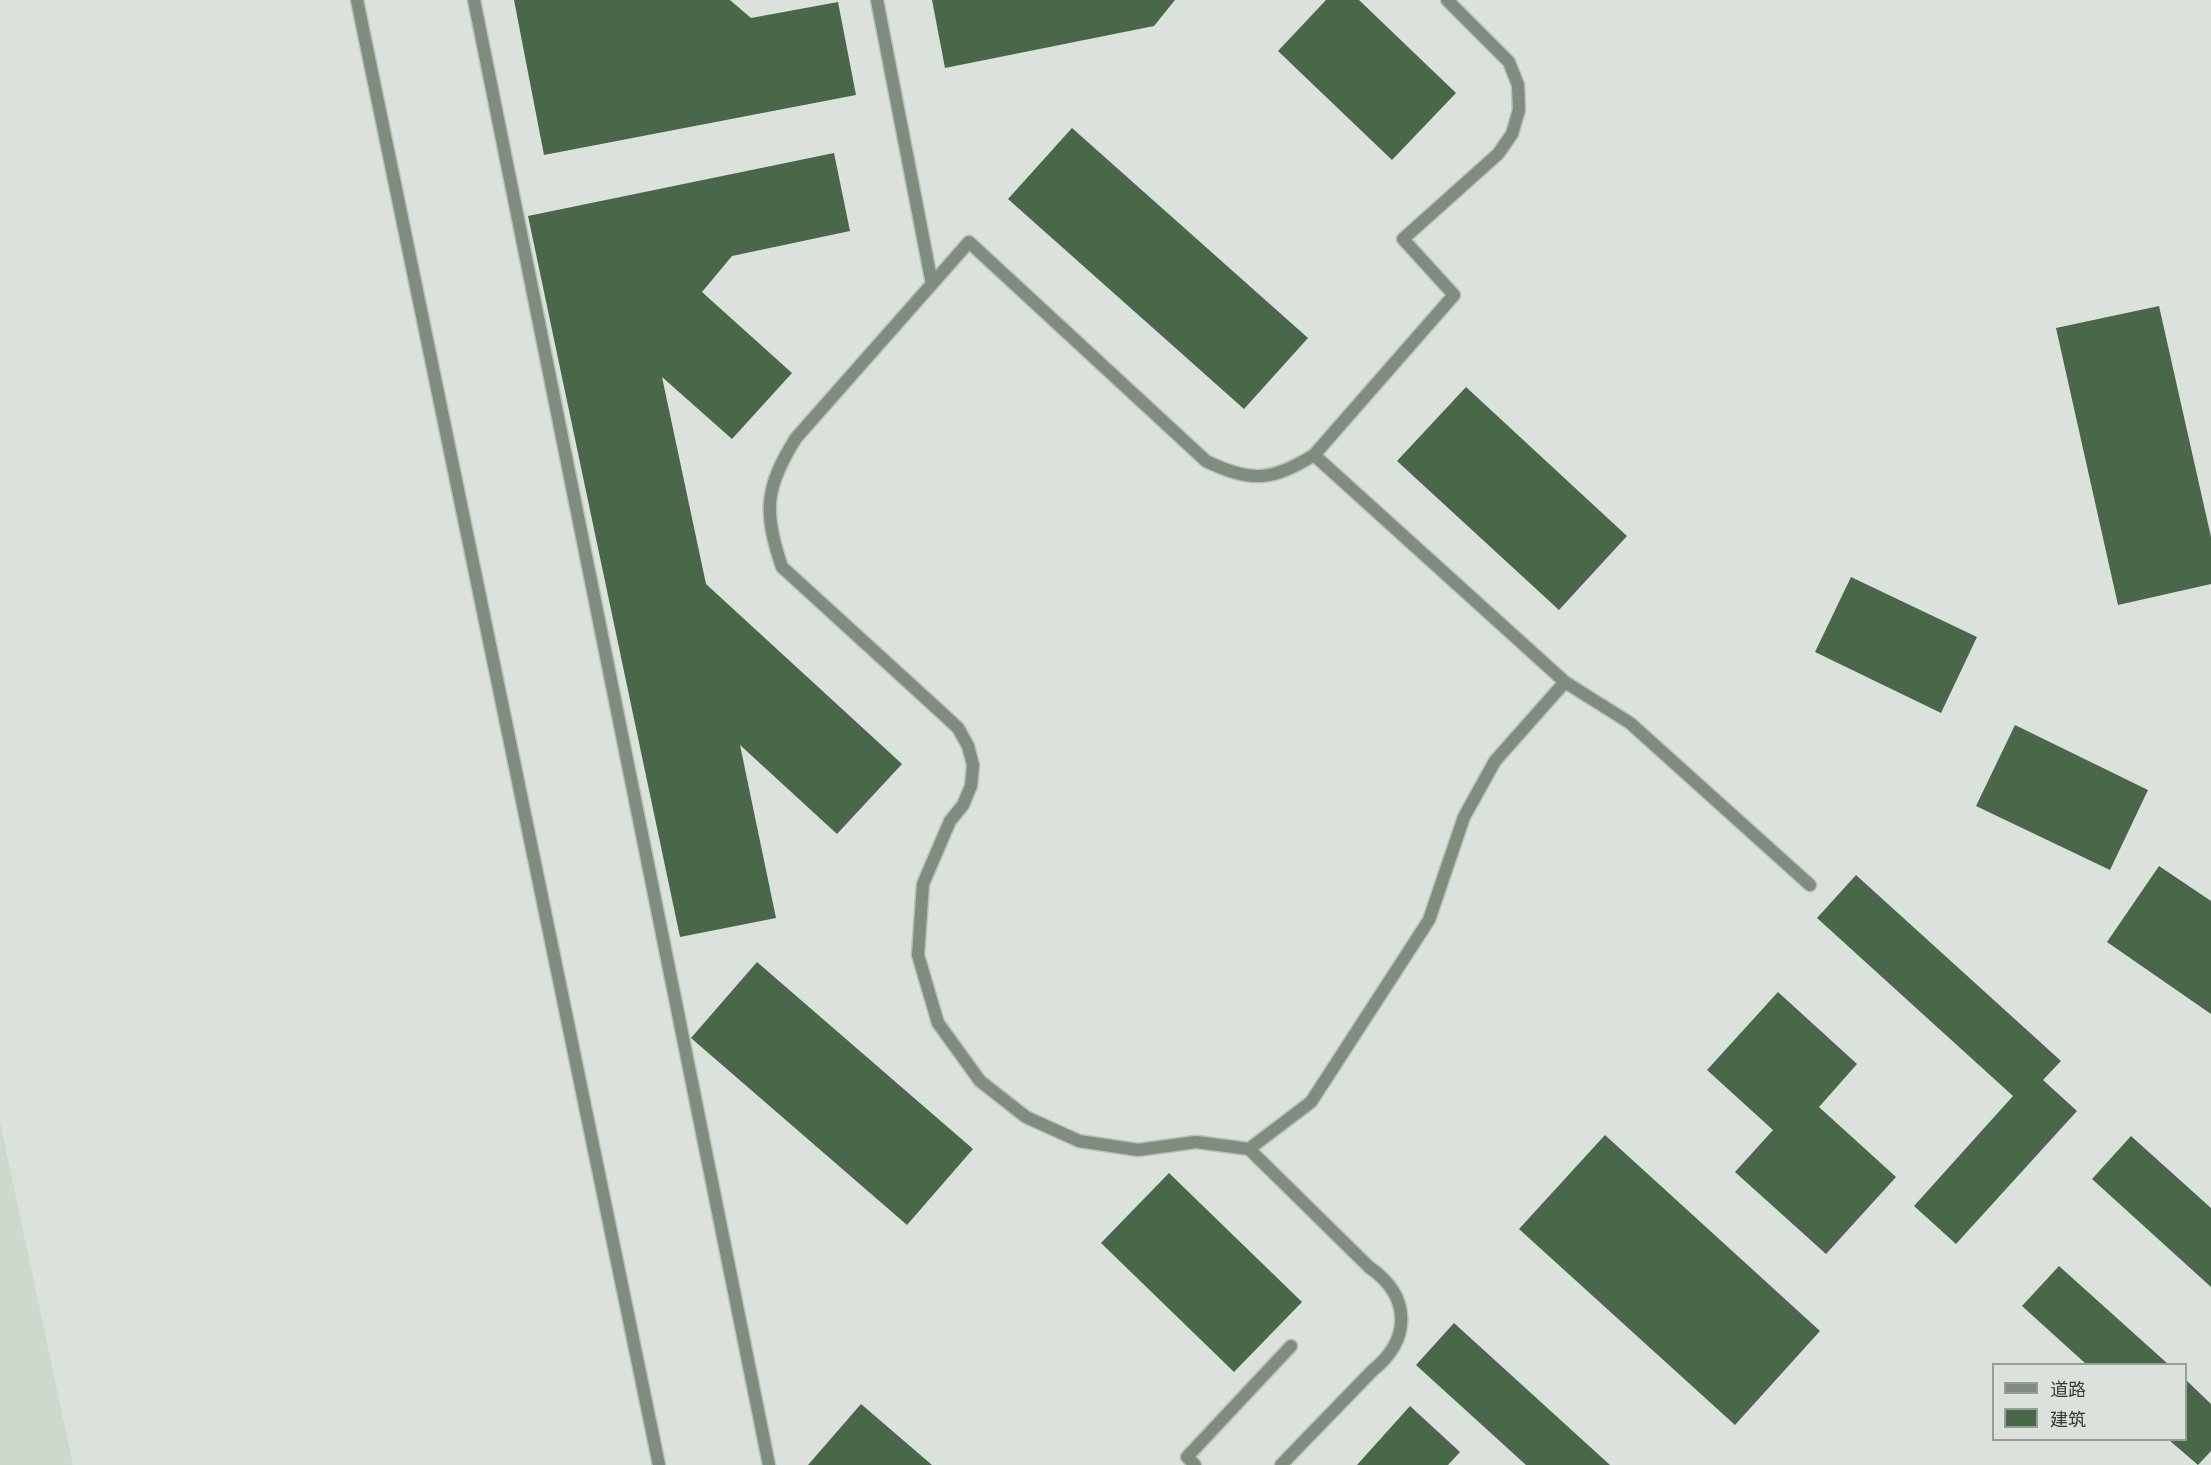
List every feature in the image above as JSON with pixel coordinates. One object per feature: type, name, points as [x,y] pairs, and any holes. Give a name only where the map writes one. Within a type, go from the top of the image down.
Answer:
[{"type":"street","points":[[357,0],[659,1465]]},
{"type":"street","points":[[474,0],[770,1465]]},
{"type":"street","points":[[877,0],[932,284]]},
{"type":"street","points":[[1281,1465],[1372,1371],[1387,1359],[1399,1336],[1401,1309],[1395,1292],[1384,1277],[1369,1267],[1249,1149],[1196,1142],[1138,1150],[1080,1141],[1026,1117],[980,1081],[938,1023],[918,955],[923,884],[950,821],[963,805],[971,786],[973,765],[968,746],[958,728],[782,567],[770,535],[769,500],[778,467],[796,438],[969,243],[1206,460],[1232,474],[1261,477],[1289,470],[1314,454],[1454,295],[1403,239],[1498,154],[1512,134],[1519,102],[1518,85],[1509,62],[1447,0]]},
{"type":"street","points":[[1314,454],[1565,682],[1630,723],[1810,885]]},
{"type":"street","points":[[1249,1149],[1311,1102],[1429,920],[1464,817],[1495,761],[1565,682]]},
{"type":"street","points":[[1194,1465],[1187,1457],[1291,1346]]},
{"type":"shaded area","points":[[0,1122],[73,1465],[0,1465]]},
{"type":"building","points":[[514,0],[730,0],[751,18],[838,2],[856,95],[544,155]]},
{"type":"building","points":[[932,0],[1175,0],[1154,26],[945,68]]},
{"type":"building","points":[[1326,0],[1359,0],[1456,93],[1392,160],[1278,51]]},
{"type":"building","points":[[1072,128],[1308,338],[1244,409],[1008,199]]},
{"type":"building","points":[[834,153],[850,231],[732,256],[702,292],[792,373],[732,439],[662,377],[706,584],[902,764],[837,834],[740,745],[776,918],[680,937],[528,216]]},
{"type":"building","points":[[2159,306],[2211,537],[2211,584],[2118,605],[2056,328]]},
{"type":"building","points":[[1466,387],[1627,536],[1559,610],[1397,461]]},
{"type":"building","points":[[1851,577],[1977,637],[1941,713],[1815,652]]},
{"type":"building","points":[[2015,725],[2148,790],[2110,870],[1976,806]]},
{"type":"building","points":[[2159,866],[2211,901],[2211,1014],[2107,942]]},
{"type":"building","points":[[1856,875],[2061,1061],[2043,1080],[2077,1111],[1956,1244],[1914,1206],[2013,1096],[1817,918]]},
{"type":"building","points":[[757,962],[973,1149],[907,1225],[691,1038]]},
{"type":"building","points":[[1778,992],[1857,1064],[1819,1107],[1896,1177],[1826,1254],[1735,1172],[1773,1130],[1707,1070]]},
{"type":"building","points":[[1605,1135],[1820,1331],[1735,1425],[1519,1229]]},
{"type":"building","points":[[2131,1136],[2211,1208],[2211,1287],[2092,1179]]},
{"type":"building","points":[[1169,1173],[1302,1302],[1234,1372],[1101,1243]]},
{"type":"building","points":[[2059,1266],[2167,1363],[2085,1363],[2022,1306]]},
{"type":"building","points":[[1454,1323],[1610,1465],[1526,1465],[1416,1365]]},
{"type":"building","points":[[2187,1381],[2211,1404],[2211,1451],[2198,1465],[2170,1441],[2187,1441]]},
{"type":"building","points":[[861,1404],[932,1465],[808,1465]]},
{"type":"building","points":[[1410,1406],[1460,1452],[1448,1465],[1357,1465]]}]
